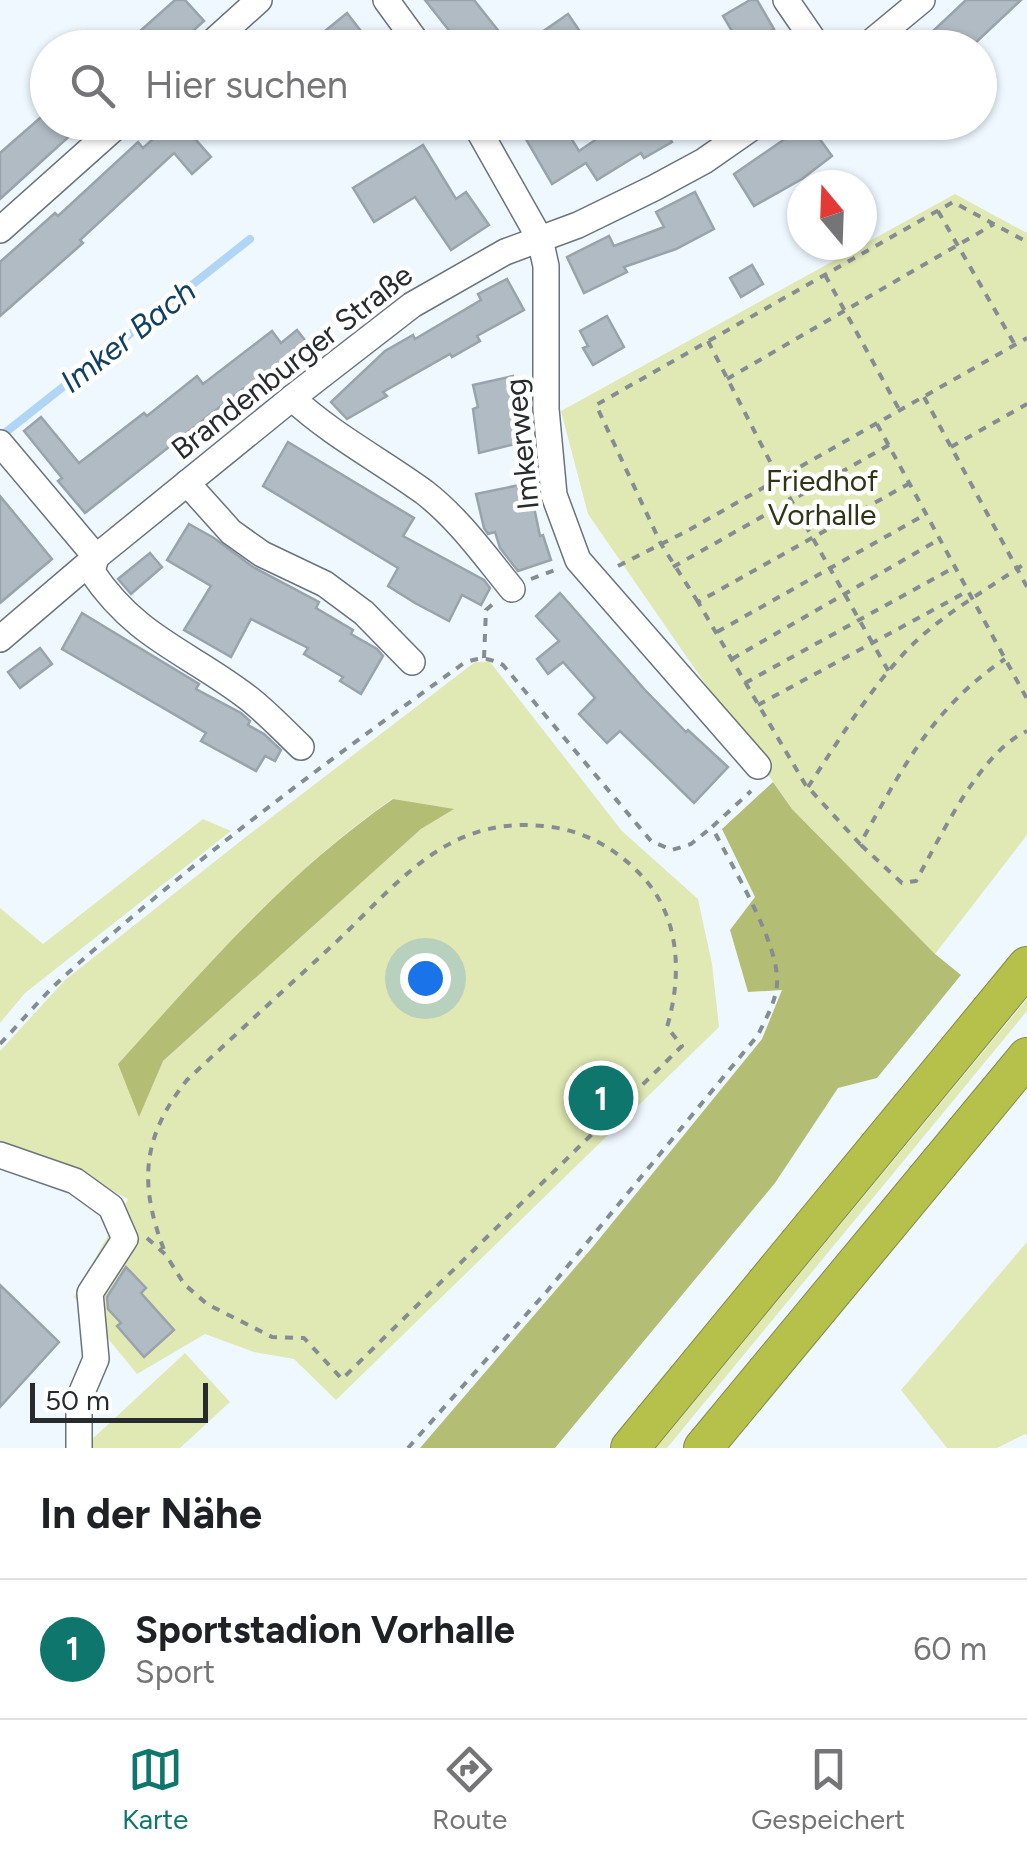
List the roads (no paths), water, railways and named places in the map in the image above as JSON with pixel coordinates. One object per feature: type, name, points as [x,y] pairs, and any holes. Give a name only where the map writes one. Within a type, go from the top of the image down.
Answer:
[{"type":"highway","points":[[630,1448],[1027,966]]},
{"type":"highway","points":[[703,1448],[1027,1056]]},
{"type":"street","points":[[226,30],[260,0]]},
{"type":"street","points":[[386,0],[408,30]]},
{"type":"street","points":[[786,0],[806,30]]},
{"type":"street","points":[[886,30],[922,0]]},
{"type":"street","points":[[0,230],[101,140]]},
{"type":"street","name":"Imkerweg","points":[[484,140],[540,239],[546,266],[546,409],[554,495],[578,560],[758,766]]},
{"type":"street","name":"Brandenburger Straße","points":[[0,640],[96,557],[412,305],[505,252],[578,225],[654,188],[734,140]]},
{"type":"street","points":[[292,398],[336,434],[426,494],[515,587]]},
{"type":"street","points":[[0,444],[96,557],[92,572],[111,600],[144,631],[245,695],[301,747]]},
{"type":"street","points":[[188,483],[232,532],[262,554],[325,584],[364,613],[412,662]]},
{"type":"street","points":[[0,1155],[74,1181],[111,1207],[125,1239],[90,1293],[96,1359],[80,1400],[79,1448]]},
{"type":"waterway","name":"Imker Bach","points":[[6,432],[250,239]]},
{"type":"place","name":"Sportstadion Vorhalle","points":[[601,1098]]},
{"type":"park label","name":"Friedhof Vorhalle","points":[[822,498]]}]
